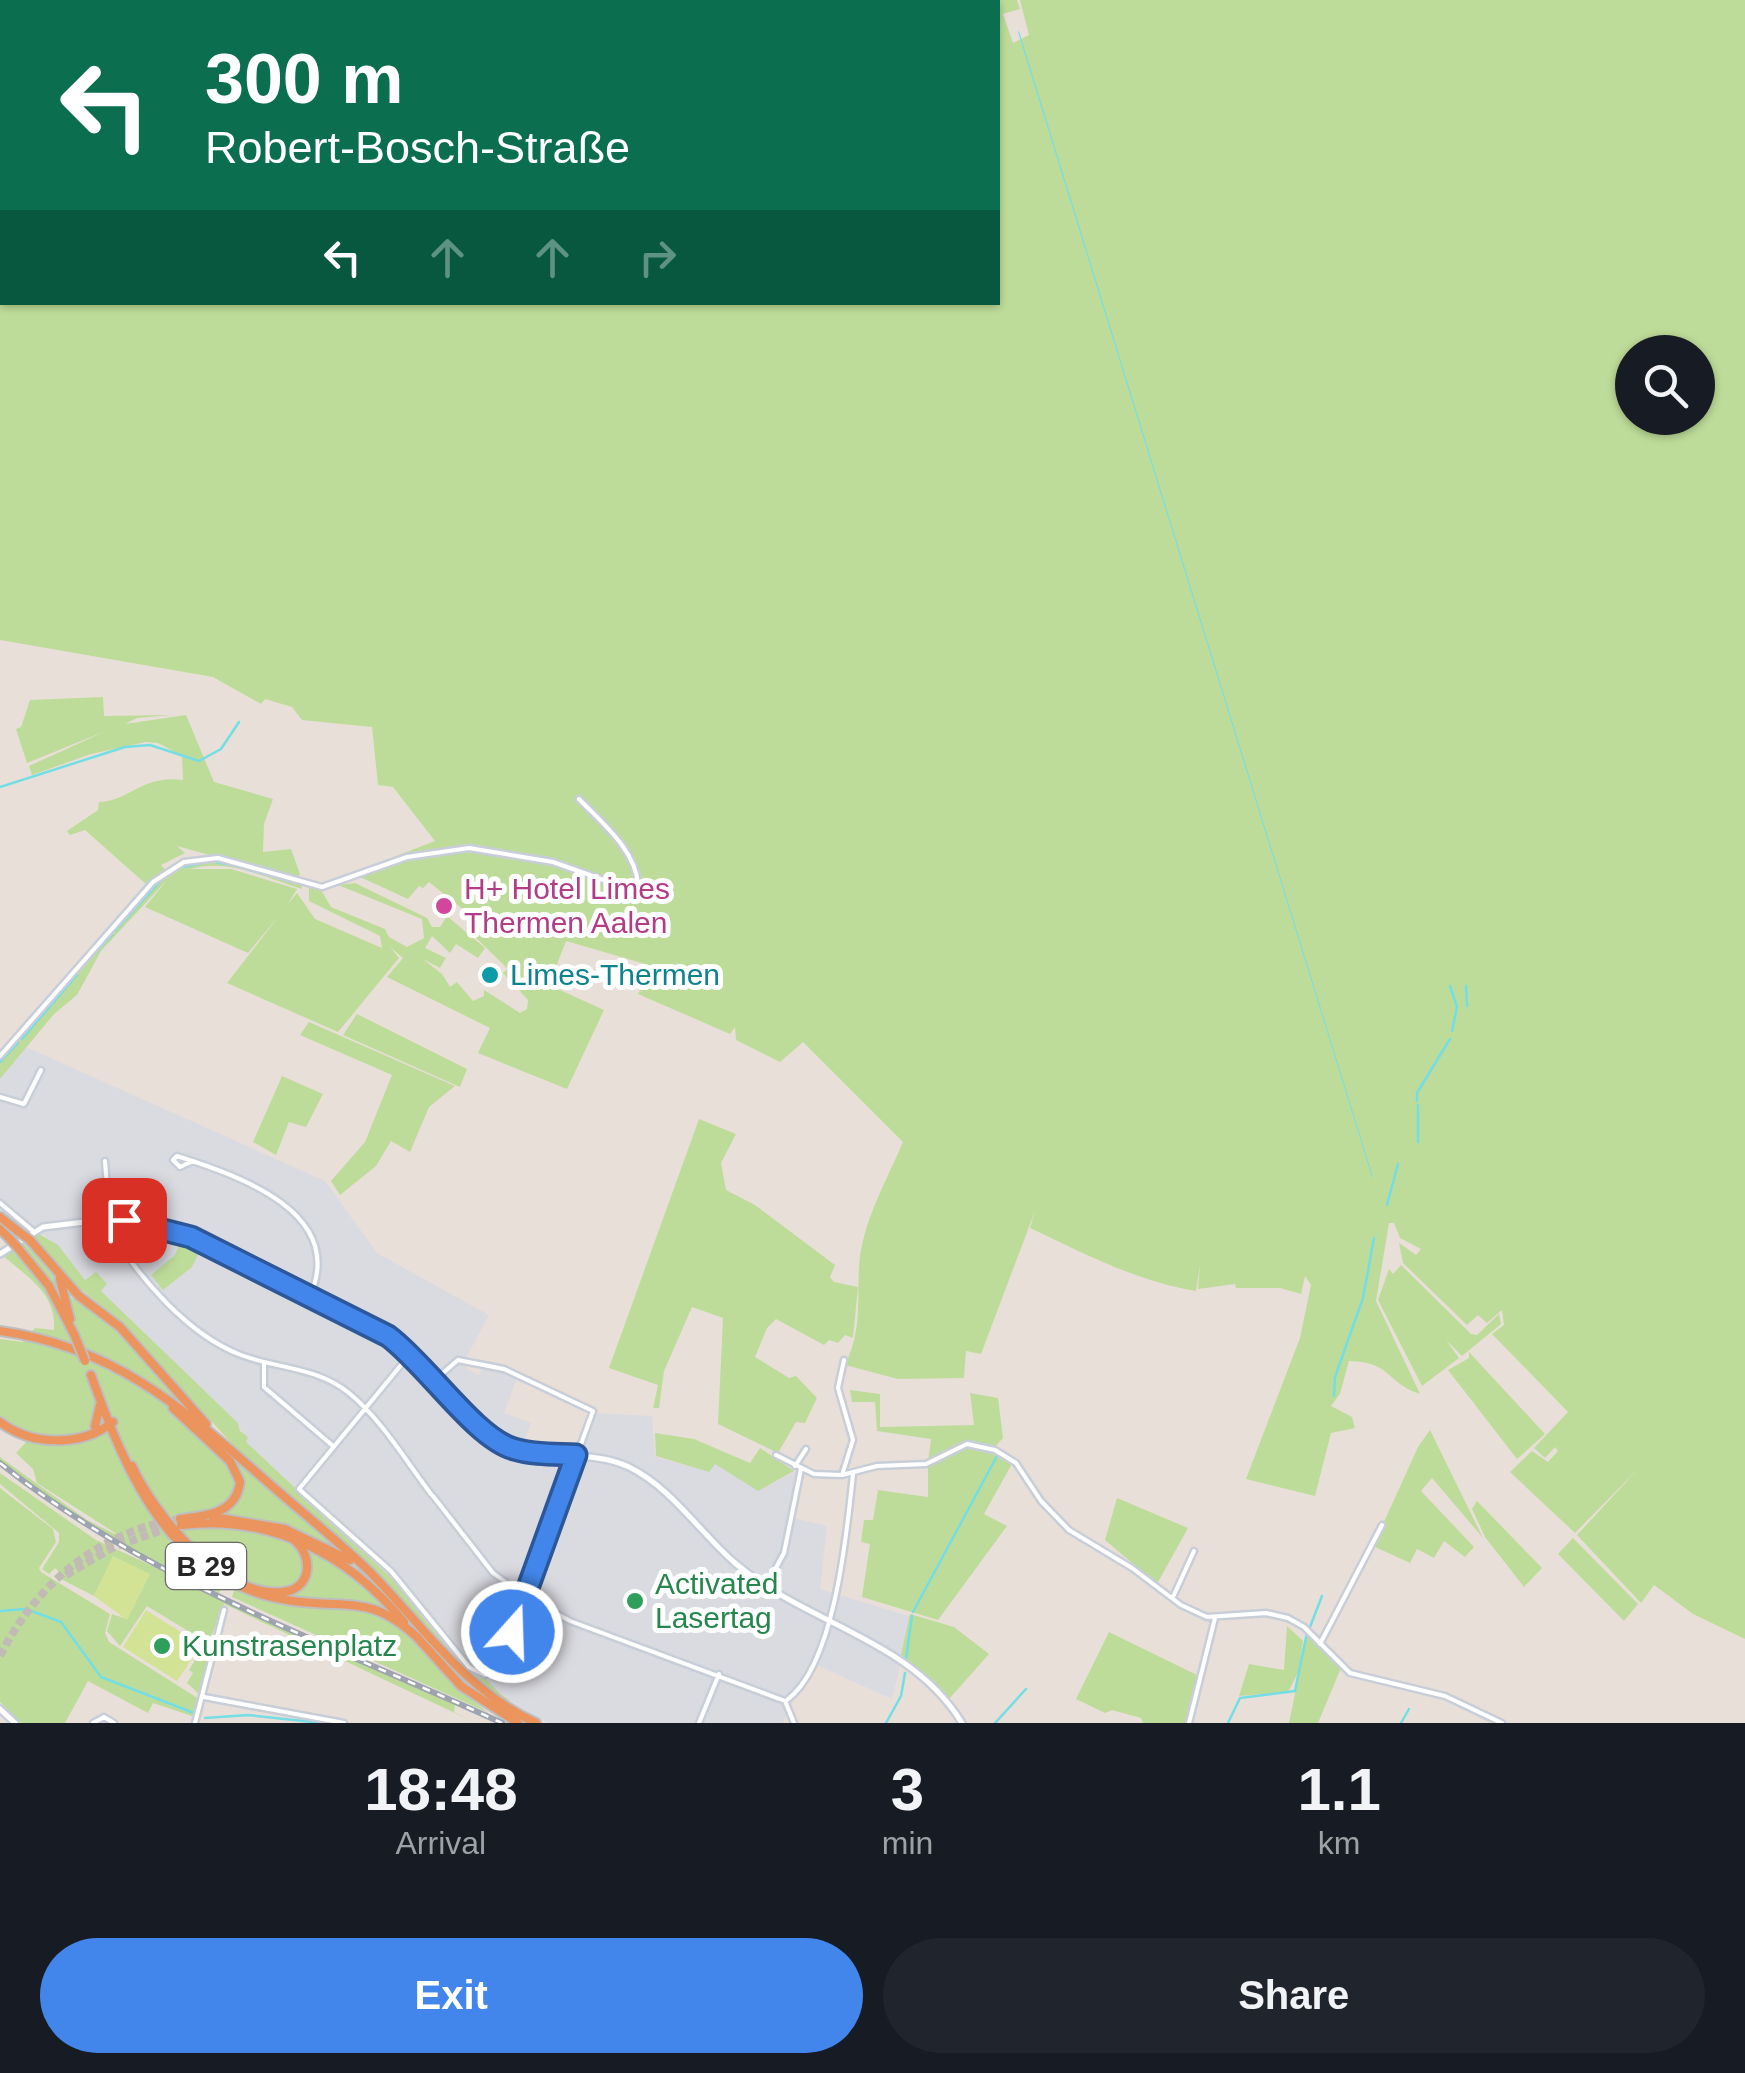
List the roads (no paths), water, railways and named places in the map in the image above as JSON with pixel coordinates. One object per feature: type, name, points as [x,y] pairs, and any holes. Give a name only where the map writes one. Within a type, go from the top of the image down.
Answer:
[{"type":"highway","points":[[0,1217],[19,1232],[31,1235],[79,1296],[120,1328],[222,1442]]},
{"type":"highway","points":[[0,1229],[48,1286],[156,1508],[184,1542],[212,1563],[271,1591],[294,1589],[307,1575],[308,1560],[300,1545],[282,1534]]},
{"type":"highway","points":[[50,1260],[64,1289],[73,1331]]},
{"type":"highway","points":[[0,1333],[71,1346],[140,1379],[222,1442],[378,1582]]},
{"type":"highway","points":[[91,1374],[100,1400],[92,1430]]},
{"type":"highway","points":[[140,1379],[236,1468],[240,1482],[234,1502],[220,1512],[193,1518]]},
{"type":"highway","name":"B 29","points":[[100,1400],[125,1463],[161,1524],[218,1574],[277,1598],[366,1604],[390,1615],[419,1640]]},
{"type":"highway","points":[[0,1422],[23,1436],[47,1440],[111,1422]]},
{"type":"highway","points":[[92,1430],[111,1440],[125,1463]]},
{"type":"highway","name":"B 29","points":[[518,1723],[461,1686],[351,1569],[314,1546],[238,1524],[180,1522],[193,1518],[252,1521],[302,1535],[346,1558],[378,1582],[456,1669],[494,1700],[536,1723]]},
{"type":"street","points":[[0,1056],[153,882],[184,862],[218,858],[322,887],[407,858],[469,848],[553,862],[590,879],[632,890],[638,885],[637,874],[623,847],[579,799]]},
{"type":"street","points":[[0,1097],[24,1104],[41,1070]]},
{"type":"street","points":[[105,1161],[109,1213],[117,1220],[170,1228],[310,1296],[411,1354],[481,1431],[498,1442],[528,1452],[576,1455],[626,1466],[646,1477],[734,1562],[766,1586],[896,1654],[962,1723]]},
{"type":"street","points":[[193,1161],[270,1196],[306,1225],[319,1250],[320,1271],[310,1296]]},
{"type":"street","points":[[0,1203],[21,1216],[31,1235]]},
{"type":"street","points":[[0,1254],[31,1235],[73,1220],[101,1220],[109,1213]]},
{"type":"street","points":[[101,1220],[191,1325],[230,1350],[312,1372],[348,1393],[494,1573],[570,1622],[786,1701],[794,1723]]},
{"type":"street","points":[[110,1229],[117,1220]]},
{"type":"street","points":[[411,1354],[299,1489],[390,1571],[468,1667],[485,1675],[498,1668],[502,1659],[592,1411],[504,1370],[458,1360],[436,1378]]},
{"type":"street","points":[[842,1474],[853,1440],[838,1388],[844,1360]]},
{"type":"street","points":[[264,1361],[264,1387],[333,1446]]},
{"type":"street","points":[[776,1455],[798,1468],[842,1474],[877,1466],[926,1464],[967,1444],[1006,1455],[1069,1530],[1132,1568],[1172,1599],[1215,1618],[1276,1615],[1304,1627],[1350,1673],[1445,1696],[1502,1723]]},
{"type":"street","points":[[766,1586],[784,1553],[798,1468],[806,1449]]},
{"type":"street","points":[[786,1701],[799,1687],[830,1622],[853,1474]]},
{"type":"street","points":[[1320,1644],[1382,1525]]},
{"type":"street","points":[[1172,1599],[1194,1551]]},
{"type":"street","points":[[195,1723],[224,1610]]},
{"type":"street","points":[[1189,1723],[1215,1618]]},
{"type":"street","points":[[699,1723],[719,1674]]},
{"type":"street","points":[[204,1697],[276,1707],[344,1723]]},
{"type":"street","points":[[0,1709],[15,1723]]},
{"type":"street","points":[[93,1723],[104,1717],[114,1723]]},
{"type":"water","points":[[1019,31],[1373,1177],[1018,32]]},
{"type":"waterway","points":[[0,787],[125,747],[150,745],[199,761],[221,749],[239,722]]},
{"type":"waterway","points":[[178,868],[212,861],[245,868]]},
{"type":"waterway","points":[[246,869],[264,874]]},
{"type":"waterway","points":[[115,931],[163,878]]},
{"type":"waterway","points":[[82,967],[112,935]]},
{"type":"waterway","points":[[22,1039],[77,975]]},
{"type":"waterway","points":[[1450,986],[1457,1007],[1452,1031]]},
{"type":"waterway","points":[[1466,986],[1467,1006]]},
{"type":"waterway","points":[[1417,1101],[1417,1093],[1450,1039]]},
{"type":"waterway","points":[[0,1062],[18,1043]]},
{"type":"waterway","points":[[1418,1105],[1418,1142]]},
{"type":"waterway","points":[[1387,1205],[1398,1164]]},
{"type":"waterway","points":[[1334,1396],[1335,1377],[1363,1298],[1374,1238]]},
{"type":"waterway","points":[[913,1612],[997,1456]]},
{"type":"waterway","points":[[1310,1627],[1322,1596]]},
{"type":"waterway","points":[[0,1611],[26,1609],[61,1622],[101,1677],[194,1713]]},
{"type":"waterway","points":[[906,1659],[912,1616]]},
{"type":"waterway","points":[[1228,1723],[1240,1698],[1295,1691],[1307,1633]]},
{"type":"waterway","points":[[886,1723],[901,1696],[905,1673]]},
{"type":"waterway","points":[[995,1723],[1026,1689]]},
{"type":"waterway","points":[[1401,1723],[1409,1709]]},
{"type":"waterway","points":[[205,1718],[248,1715],[322,1723]]},
{"type":"tunnel","points":[[0,1656],[32,1606],[73,1565],[123,1535],[180,1519]]},
{"type":"tunnel","points":[[66,1575],[114,1547],[171,1527]]},
{"type":"railway","points":[[0,1463],[57,1505],[179,1577],[502,1723]]},
{"type":"place","name":"H+ Hotel Limes Thermen Aalen","points":[[444,906]]},
{"type":"place","name":"Limes-Thermen","points":[[490,975]]},
{"type":"place","name":"Activated Lasertag","points":[[635,1601]]},
{"type":"place","name":"Kunstrasenplatz","points":[[162,1646]]}]
